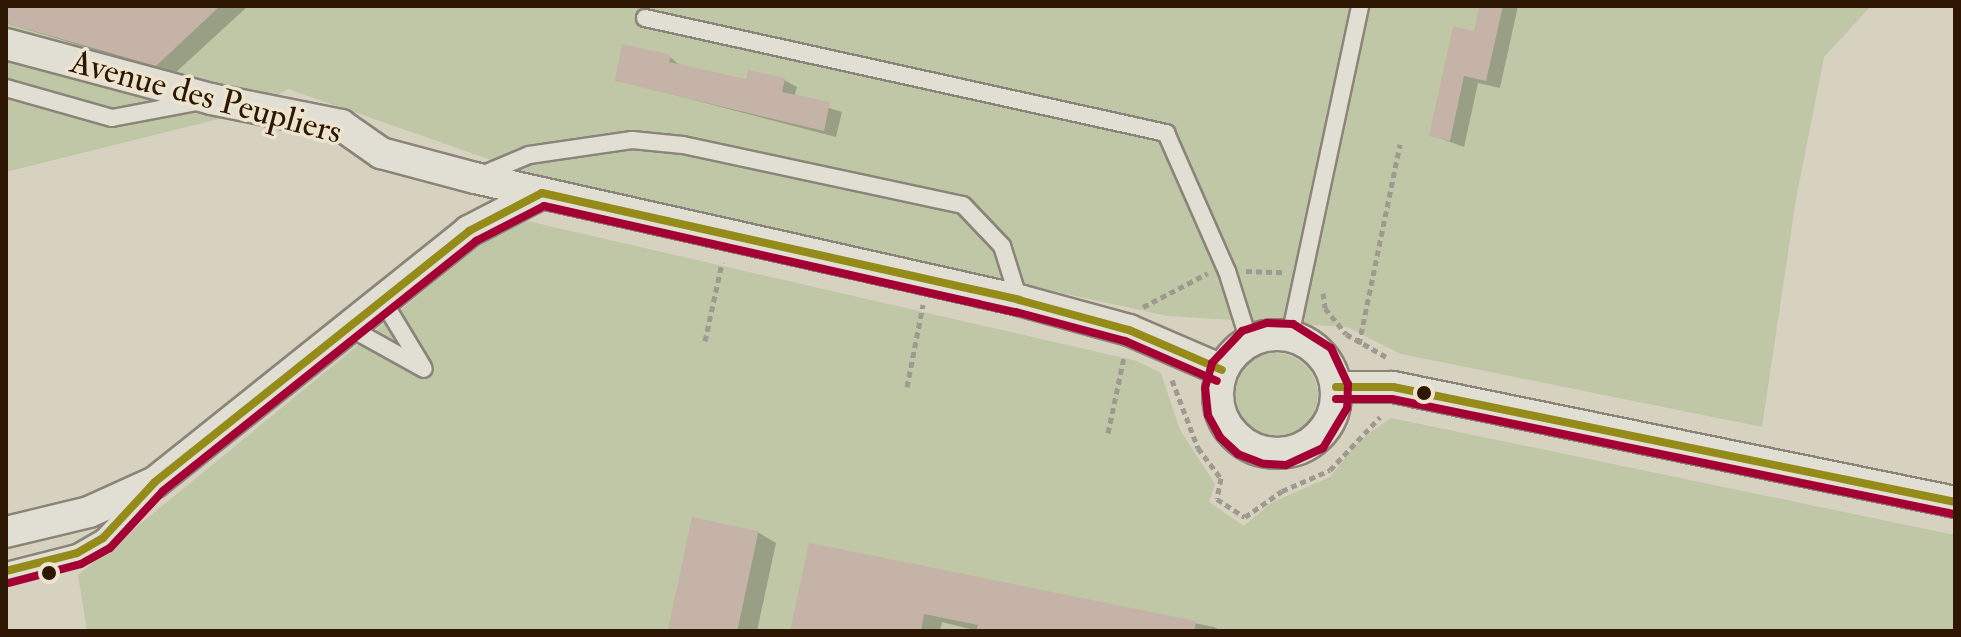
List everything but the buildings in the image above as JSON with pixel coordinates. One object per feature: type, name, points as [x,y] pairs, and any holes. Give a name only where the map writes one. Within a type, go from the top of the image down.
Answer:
[{"type":"street","name":"Avenue des Peupliers","points":[[6,44],[211,99],[341,125],[381,153],[475,178],[727,238],[1019,300],[1130,346],[1222,370]]},
{"type":"street","points":[[6,532],[89,512],[155,482],[352,329],[469,231],[542,193]]},
{"type":"street","points":[[1290,336],[1321,354],[1336,387],[1332,415],[1317,438],[1283,453],[1265,452],[1229,430],[1218,401],[1222,370],[1249,341],[1290,336]]},
{"type":"street","points":[[1336,387],[1393,387],[1955,502]]},
{"type":"lane","points":[[1290,336],[1360,6]]},
{"type":"lane","points":[[645,18],[1166,133],[1227,271],[1249,341]]},
{"type":"lane","points":[[6,88],[112,118],[211,99]]},
{"type":"lane","points":[[475,178],[529,155],[632,140],[683,145],[963,205],[1002,246],[1019,300]]},
{"type":"lane","points":[[352,329],[424,369],[383,301]]},
{"type":"lane","points":[[6,571],[77,553],[103,538],[155,482]]},
{"type":"path","points":[[1359,344],[1400,144]]},
{"type":"path","points":[[705,341],[727,238]]},
{"type":"path","points":[[1108,433],[1144,305],[1209,272],[1303,276],[1321,281],[1325,308],[1359,344],[1396,361],[1389,412],[1374,420],[1330,470],[1282,491],[1245,517],[1217,499],[1221,478],[1198,448],[1165,370]]},
{"type":"path","points":[[907,387],[928,281]]},
{"type":"green space","points":[[6,6],[1871,6],[1824,57],[1796,199],[1762,427],[1401,354],[1347,327],[1168,316],[563,185],[288,89],[251,111],[6,172]]},
{"type":"green space","points":[[527,221],[1137,361],[1161,373],[1180,430],[1215,484],[1209,502],[1244,526],[1271,503],[1330,477],[1361,439],[1391,418],[1955,535],[1955,631],[87,631],[78,575],[463,259],[499,232]]},
{"type":"green space","points":[[1275,353],[1299,360],[1311,372],[1318,396],[1311,420],[1299,432],[1275,439],[1251,432],[1239,420],[1232,396],[1239,372],[1251,360]]},
{"type":"transit line","points":[[6,571],[77,553],[103,538],[155,482],[469,231],[542,193],[1019,300],[1129,330],[1222,370]]},
{"type":"transit line","points":[[9,583],[81,564],[110,548],[163,491],[476,241],[544,206],[1016,312],[1125,341],[1217,381]]},
{"type":"transit line","points":[[1261,463],[1238,454],[1220,437],[1208,415],[1205,388],[1212,363],[1242,331],[1267,323],[1293,324],[1331,348],[1348,384],[1347,408],[1323,448],[1286,465],[1264,464]]},
{"type":"transit line","points":[[1336,387],[1393,387],[1955,502]]},
{"type":"transit line","points":[[1336,399],[1392,399],[1953,514]]}]
